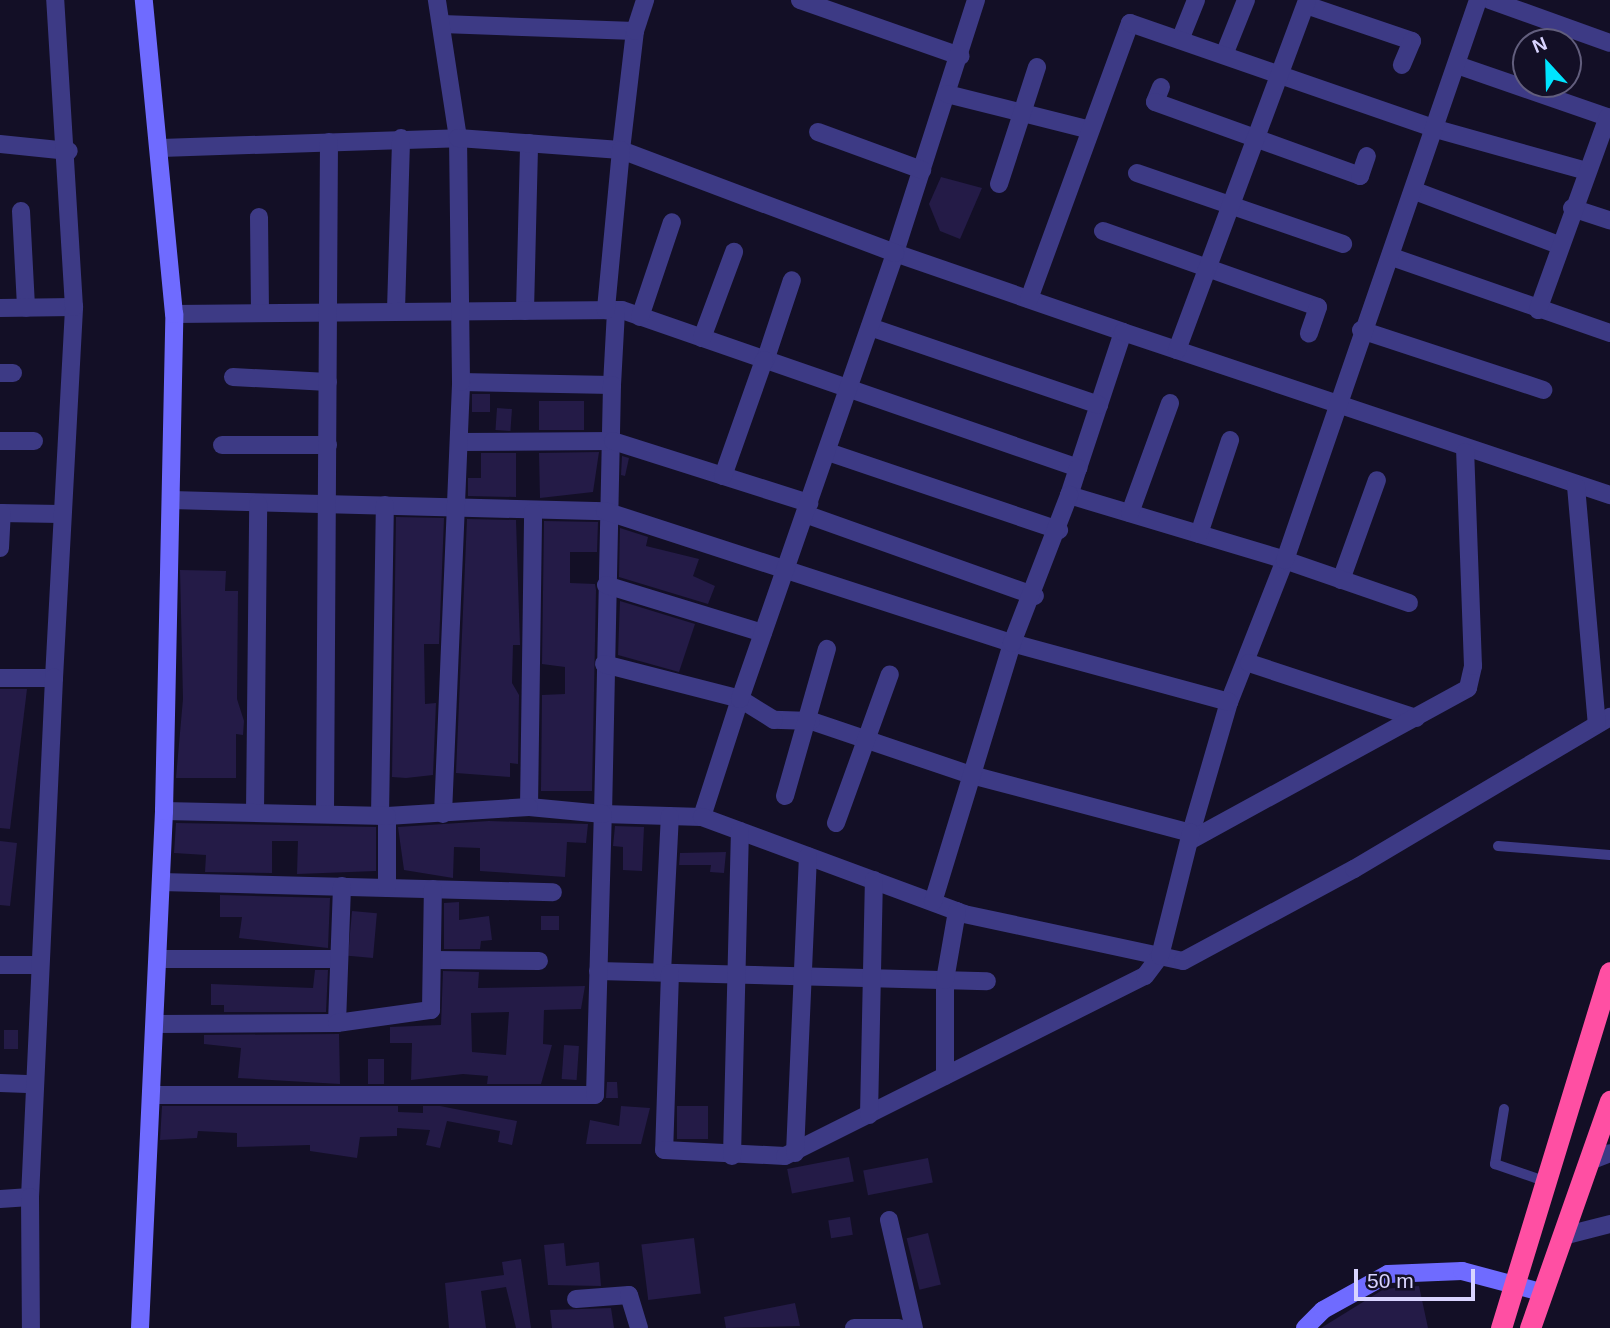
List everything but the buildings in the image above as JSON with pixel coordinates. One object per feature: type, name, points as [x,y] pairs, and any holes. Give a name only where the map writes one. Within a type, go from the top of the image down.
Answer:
[{"type":"highway","points":[[1501,1328],[1512,1284],[1610,972]]},
{"type":"highway","points":[[1530,1328],[1563,1236],[1601,1156],[1610,1101]]},
{"type":"street","points":[[31,1328],[30,1197],[38,965],[74,307],[69,151],[55,0]]},
{"type":"street","points":[[140,1328],[164,811],[174,314],[161,148],[145,0]]},
{"type":"street","points":[[437,0],[458,138],[461,311],[461,382],[453,507],[443,814]]},
{"type":"street","points":[[151,1095],[595,1095],[603,814],[606,511],[613,441],[611,310],[621,150],[635,31],[645,0]]},
{"type":"street","points":[[800,0],[960,56]]},
{"type":"street","points":[[702,817],[763,633],[781,567],[807,509],[828,452],[960,56],[976,0]]},
{"type":"street","points":[[1180,40],[1196,0]]},
{"type":"street","points":[[1224,55],[1245,0]]},
{"type":"street","points":[[670,816],[664,1150],[732,1156],[795,1153],[1145,976],[1160,956],[1228,702],[1249,663],[1362,330],[1415,191],[1478,0]]},
{"type":"street","points":[[1490,0],[1610,43]]},
{"type":"street","points":[[1177,351],[1306,2],[1412,41],[1402,65]]},
{"type":"street","points":[[1029,299],[1130,23],[1436,129],[1586,171]]},
{"type":"street","points":[[442,24],[635,31]]},
{"type":"street","points":[[1457,65],[1609,118],[1572,208],[1538,310]]},
{"type":"street","points":[[999,184],[1037,66]]},
{"type":"street","points":[[1161,88],[1155,102],[1360,176],[1367,156]]},
{"type":"street","points":[[947,94],[1090,130]]},
{"type":"street","points":[[818,132],[922,170]]},
{"type":"street","points":[[396,310],[401,138]]},
{"type":"street","points":[[161,148],[458,138],[621,150],[895,253],[1465,452],[1610,495]]},
{"type":"street","points":[[325,813],[324,502],[331,310],[329,142]]},
{"type":"street","points":[[525,311],[529,143]]},
{"type":"street","points":[[0,144],[69,151]]},
{"type":"street","points":[[1137,173],[1343,244]]},
{"type":"street","points":[[1415,191],[1559,245]]},
{"type":"street","points":[[1572,208],[1610,220]]},
{"type":"street","points":[[21,211],[26,307]]},
{"type":"street","points":[[259,217],[260,310]]},
{"type":"street","points":[[640,317],[672,222]]},
{"type":"street","points":[[1103,231],[1318,307],[1309,332]]},
{"type":"street","points":[[702,338],[734,253]]},
{"type":"street","points":[[1392,257],[1610,333]]},
{"type":"street","points":[[723,476],[792,280]]},
{"type":"street","points":[[0,309],[74,307]]},
{"type":"street","points":[[174,314],[260,310],[611,310],[640,317],[1078,468]]},
{"type":"street","points":[[870,327],[1099,405]]},
{"type":"street","points":[[1362,330],[1543,390]]},
{"type":"street","points":[[933,902],[968,774],[1012,643],[1035,596],[1059,530],[1123,332]]},
{"type":"street","points":[[233,377],[328,382]]},
{"type":"street","points":[[461,382],[612,385]]},
{"type":"street","points":[[1130,513],[1170,403]]},
{"type":"street","points":[[1199,534],[1230,440]]},
{"type":"street","points":[[0,441],[34,441]]},
{"type":"street","points":[[458,442],[613,441],[723,476],[1035,596]]},
{"type":"street","points":[[222,445],[328,445]]},
{"type":"street","points":[[828,452],[1059,530]]},
{"type":"street","points":[[604,664],[740,699],[774,720],[811,721],[968,774],[1190,837],[1468,688],[1473,666],[1465,452]]},
{"type":"street","points":[[1341,580],[1377,480]]},
{"type":"street","points":[[164,811],[384,816],[529,807],[603,814],[702,817],[957,911],[1183,961],[1354,869],[1603,721],[1576,486]]},
{"type":"street","points":[[1069,495],[1285,560],[1409,603]]},
{"type":"street","points":[[171,500],[258,504],[324,502],[533,512],[606,511],[1012,643],[1228,702]]},
{"type":"street","points":[[254,812],[258,504]]},
{"type":"street","points":[[385,505],[384,816],[387,888]]},
{"type":"street","points":[[529,807],[533,512]]},
{"type":"street","points":[[0,548],[1,513],[61,514]]},
{"type":"street","points":[[606,585],[763,633]]},
{"type":"street","points":[[785,796],[811,721],[827,649]]},
{"type":"street","points":[[1249,663],[1416,718]]},
{"type":"street","points":[[836,823],[863,740],[890,674]]},
{"type":"street","points":[[0,678],[54,678]]},
{"type":"street","points":[[732,1156],[740,831]]},
{"type":"street","points":[[795,1153],[805,976],[808,856]]},
{"type":"street","points":[[869,1115],[874,880]]},
{"type":"street","points":[[160,882],[553,892]]},
{"type":"street","points":[[337,1023],[342,886]]},
{"type":"street","points":[[155,1024],[337,1023],[431,1010],[435,960],[433,889]]},
{"type":"street","points":[[945,1076],[946,980],[957,911]]},
{"type":"street","points":[[158,959],[338,959]]},
{"type":"street","points":[[435,960],[539,961]]},
{"type":"street","points":[[0,965],[38,965]]},
{"type":"street","points":[[598,971],[987,981]]},
{"type":"street","points":[[0,1083],[34,1084]]},
{"type":"street","points":[[0,1199],[30,1197]]},
{"type":"street","points":[[889,1220],[914,1328]]},
{"type":"street","points":[[1563,1236],[1610,1224]]},
{"type":"street","points":[[1305,1328],[1323,1310],[1388,1274],[1462,1271],[1542,1292]]},
{"type":"street","points":[[576,1299],[629,1295],[639,1328]]},
{"type":"street","points":[[854,1328],[899,1328]]},
{"type":"lane","points":[[1498,846],[1610,855]]},
{"type":"lane","points":[[1504,1109],[1495,1164],[1544,1181]]}]
